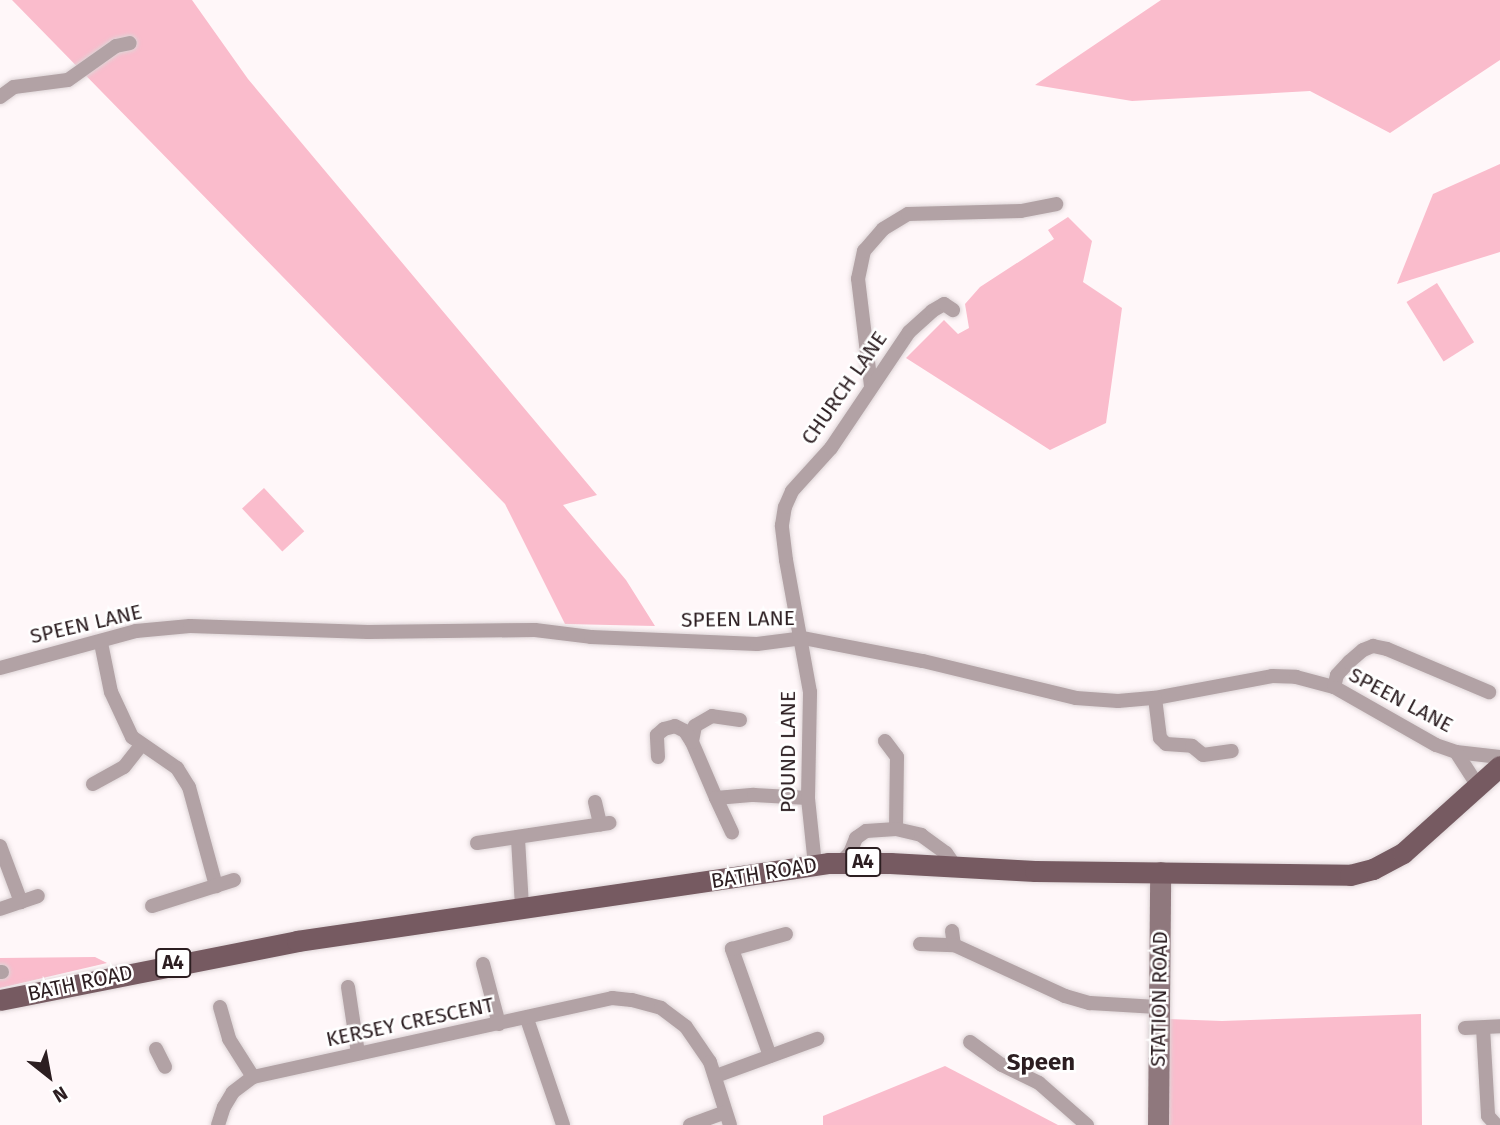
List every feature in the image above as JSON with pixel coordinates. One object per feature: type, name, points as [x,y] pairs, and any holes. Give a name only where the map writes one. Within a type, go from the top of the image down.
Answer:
[{"type":"main road","name":"BATH ROAD","points":[[0,1000],[297,941],[522,906],[841,862],[1324,876],[1362,872],[1403,853],[1500,766]]},
{"type":"street","points":[[0,97],[13,87],[68,80],[116,46],[130,43]]},
{"type":"street","points":[[871,386],[858,279],[864,251],[883,229],[908,214],[1021,211],[1055,204]]},
{"type":"street","name":"CHURCH LANE","points":[[803,638],[786,560],[782,524],[792,491],[831,448],[909,332],[944,304],[953,310]]},
{"type":"street","name":"SPEEN LANE","points":[[0,668],[101,643],[136,631],[190,626],[369,632],[535,630],[591,637],[757,644],[803,638],[923,661],[1076,698],[1118,701],[1155,698],[1272,676],[1296,677],[1334,687],[1436,745],[1456,752],[1500,757]]},
{"type":"street","name":"POUND LANE","points":[[803,638],[810,692],[808,798],[814,865]]},
{"type":"street","points":[[1334,687],[1337,675],[1371,642],[1489,692]]},
{"type":"street","points":[[101,643],[103,667],[120,716],[132,737],[177,768],[189,787],[216,886]]},
{"type":"street","points":[[1155,698],[1160,738],[1166,744],[1192,746],[1203,755],[1233,751]]},
{"type":"street","points":[[692,742],[695,726],[712,716],[740,720]]},
{"type":"street","points":[[658,757],[657,735],[664,729],[675,726],[685,731],[732,832]]},
{"type":"street","points":[[885,741],[897,757],[896,829]]},
{"type":"street","points":[[103,784],[124,767],[141,745]]},
{"type":"street","name":"SPEEN LANE","points":[[1456,752],[1478,786]]},
{"type":"street","points":[[716,798],[754,795],[808,798]]},
{"type":"street","points":[[477,843],[605,824],[595,802]]},
{"type":"street","points":[[841,862],[850,853],[856,838],[866,831],[896,829],[921,835],[946,853],[955,866]]},
{"type":"street","points":[[518,839],[522,906]]},
{"type":"street","points":[[0,846],[21,902]]},
{"type":"street","name":"STATION ROAD","points":[[1158,1125],[1160,872]]},
{"type":"street","points":[[152,906],[166,897],[234,880]]},
{"type":"street","points":[[0,909],[38,896]]},
{"type":"street","points":[[770,1056],[732,949],[786,934]]},
{"type":"street","points":[[920,944],[953,938],[1065,996],[1090,1003],[1157,1007]]},
{"type":"street","points":[[483,964],[499,1024]]},
{"type":"street","points":[[348,987],[358,1054]]},
{"type":"street","points":[[527,1019],[612,998],[661,1008],[686,1027],[702,1049],[716,1076],[727,1119],[690,1125]]},
{"type":"street","points":[[218,1125],[223,1107],[233,1092],[253,1077],[229,1040],[220,1007]]},
{"type":"street","name":"KERSEY CRESCENT","points":[[253,1077],[527,1019],[563,1125]]},
{"type":"street","points":[[1465,1028],[1500,1026]]},
{"type":"street","points":[[1483,1028],[1488,1116],[1496,1125]]},
{"type":"street","points":[[716,1076],[817,1039]]},
{"type":"street","points":[[970,1042],[1002,1065],[1039,1083],[1087,1125]]},
{"type":"street","points":[[156,1049],[165,1067]]},
{"type":"shaded area","points":[[12,0],[192,0],[248,79],[597,495],[563,505],[626,580],[655,626],[565,624],[505,504]]},
{"type":"shaded area","points":[[1161,0],[1500,0],[1500,60],[1390,133],[1310,91],[1132,101],[1035,85]]},
{"type":"shaded area","points":[[1500,164],[1500,252],[1397,284],[1433,194]]},
{"type":"shaded area","points":[[1068,217],[1092,241],[1083,282],[1122,308],[1106,423],[1050,450],[906,358],[944,320],[958,334],[969,328],[965,304],[980,287],[1054,239],[1048,230]]},
{"type":"shaded area","points":[[1437,283],[1474,342],[1444,361],[1406,302]]},
{"type":"shaded area","points":[[264,488],[304,531],[282,552],[242,508]]},
{"type":"shaded area","points":[[95,957],[107,963],[0,988],[0,958]]},
{"type":"shaded area","points":[[1421,1014],[1422,1125],[1167,1125],[1168,1019],[1222,1021]]},
{"type":"shaded area","points":[[945,1066],[1058,1125],[823,1125],[823,1116]]},
{"type":"district","name":"Speen","points":[[1041,1063]]}]
